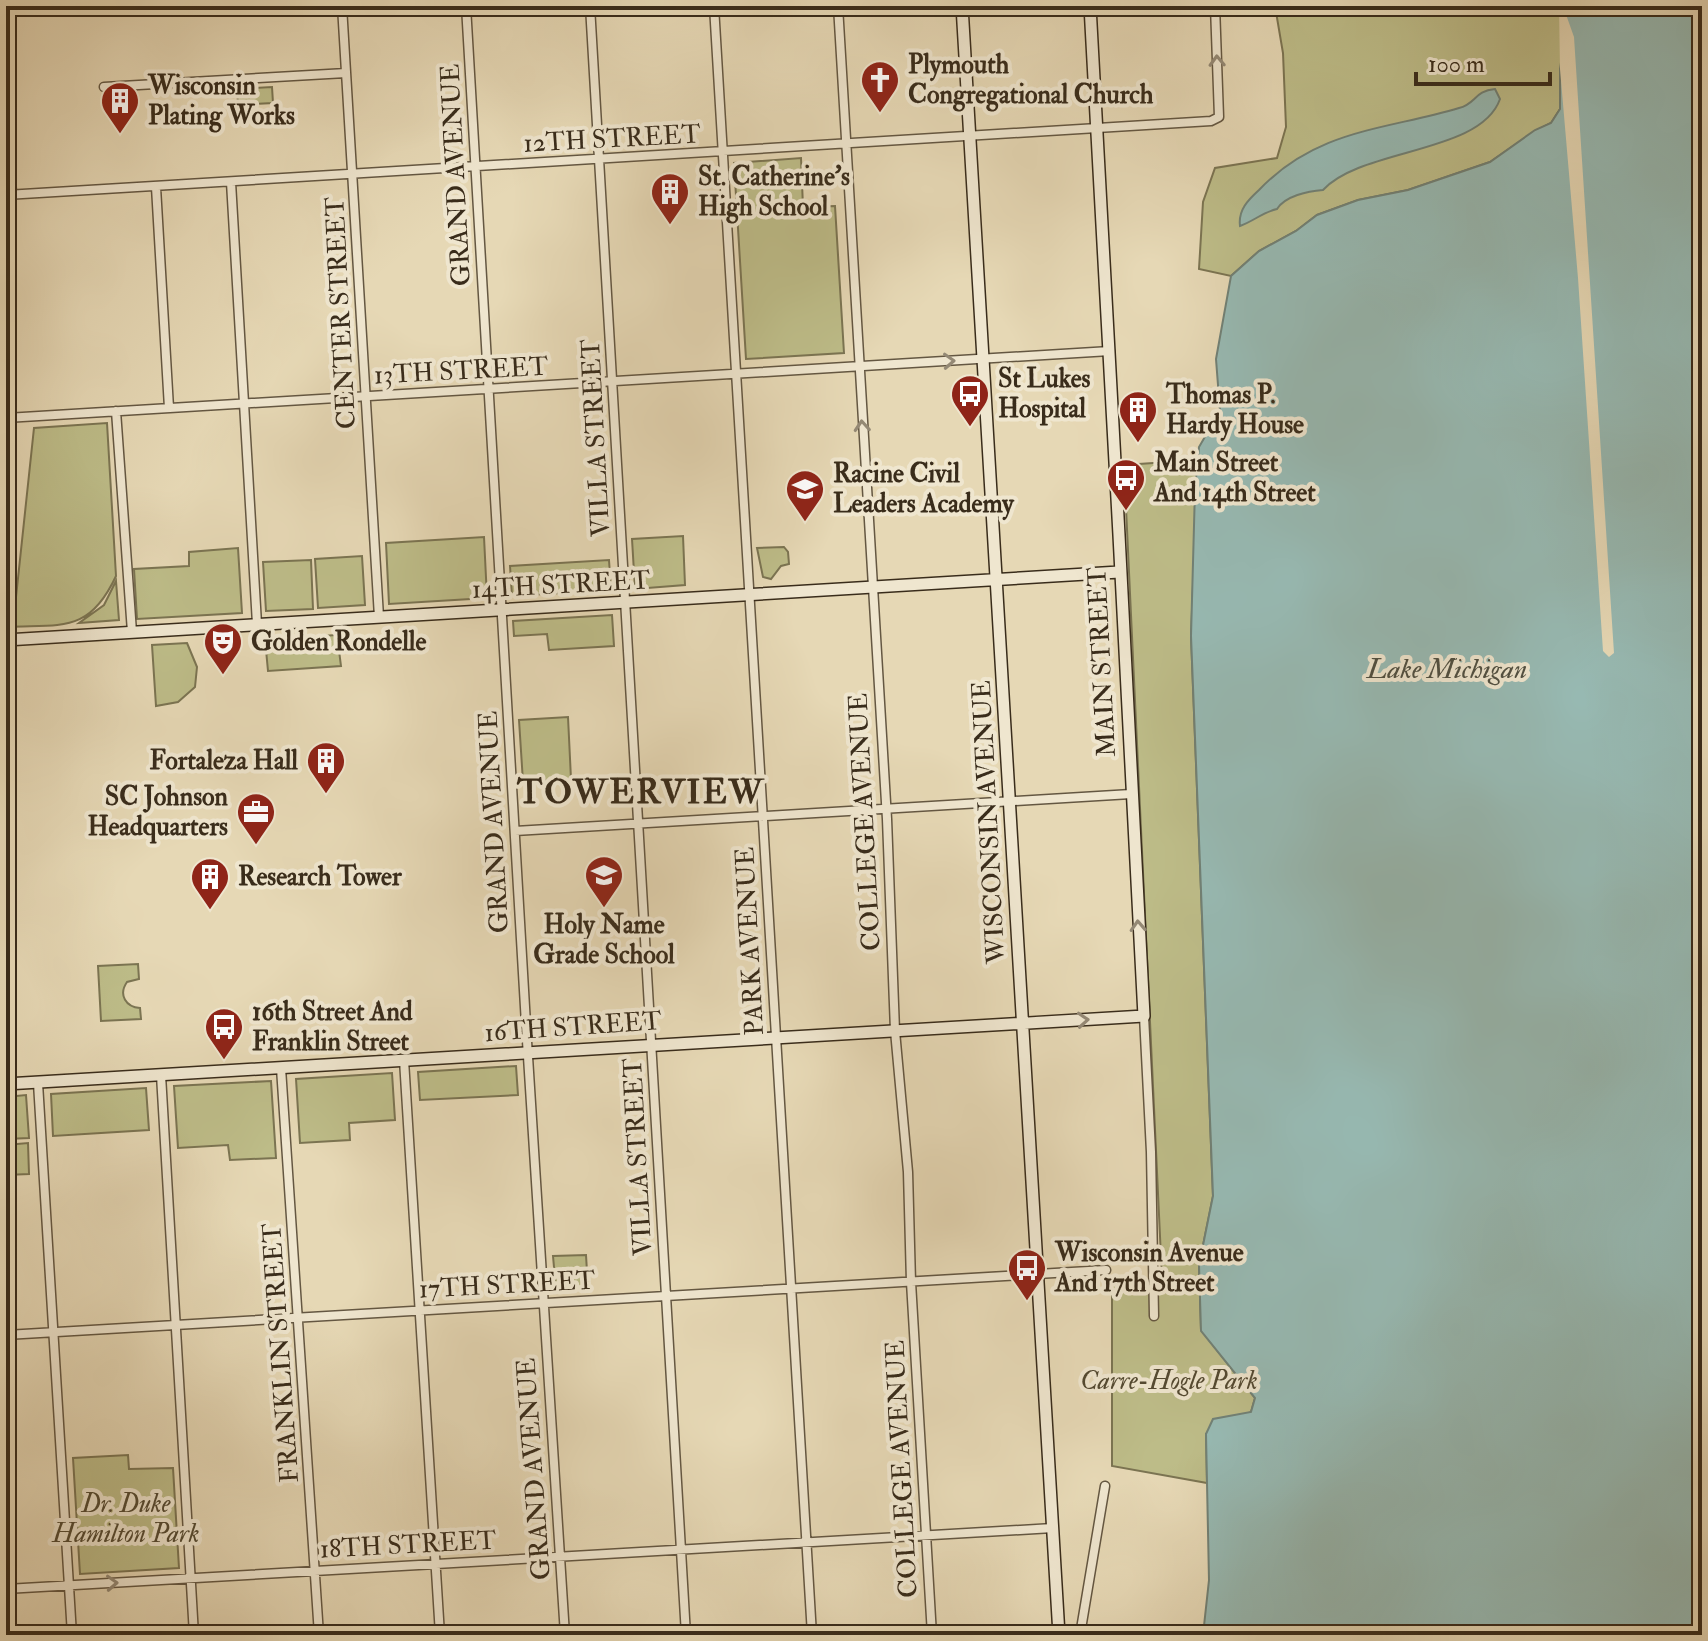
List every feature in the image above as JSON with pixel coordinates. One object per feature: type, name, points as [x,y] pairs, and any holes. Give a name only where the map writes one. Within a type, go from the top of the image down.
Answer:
[{"type":"street","name":"CENTER STREET","points":[[342,6],[379,617]]},
{"type":"street","name":"GRAND AVENUE","points":[[466,6],[565,1635]]},
{"type":"street","name":"VILLA STREET","points":[[590,6],[686,1635]]},
{"type":"street","name":"PARK AVENUE","points":[[714,6],[812,1635]]},
{"type":"street","name":"COLLEGE AVENUE","points":[[838,6],[886,810],[895,1031],[908,1172],[911,1282],[932,1635]]},
{"type":"street","name":"WISCONSIN AVENUE","points":[[962,6],[1059,1635]]},
{"type":"street","name":"MAIN STREET","points":[[1090,6],[1151,1152],[1154,1316]]},
{"type":"street","name":"12TH STREET","points":[[9,195],[1211,121],[1219,117],[1215,6]]},
{"type":"street","points":[[104,87],[346,73]]},
{"type":"street","points":[[6,94],[9,195]]},
{"type":"street","points":[[231,182],[257,624]]},
{"type":"street","points":[[156,187],[169,408]]},
{"type":"street","name":"13TH STREET","points":[[6,418],[1110,351]]},
{"type":"street","points":[[116,411],[132,632]]},
{"type":"street","name":"14TH STREET","points":[[6,640],[1119,572]]},
{"type":"street","points":[[515,831],[1131,794]]},
{"type":"street","name":"16TH STREET","points":[[6,1084],[1144,1016]]},
{"type":"street","points":[[404,1060],[440,1635]]},
{"type":"street","name":"FRANKLIN STREET","points":[[281,1068],[319,1635]]},
{"type":"street","points":[[161,1075],[194,1635]]},
{"type":"street","points":[[38,1083],[72,1635]]},
{"type":"street","name":"17TH STREET","points":[[6,1335],[1106,1270]]},
{"type":"street","points":[[1080,1635],[1105,1486]]},
{"type":"street","name":"18TH STREET","points":[[6,1589],[1053,1528]]},
{"type":"green space","points":[[1275,6],[1563,6],[1560,109],[1551,123],[1490,162],[1408,190],[1358,200],[1317,215],[1296,231],[1259,251],[1231,276],[1199,269],[1203,202],[1215,168],[1277,158],[1286,127],[1283,53]]},
{"type":"green space","points":[[272,87],[273,103],[238,105],[237,89]]},
{"type":"green space","points":[[801,158],[803,207],[835,206],[844,353],[746,359],[734,163]]},
{"type":"green space","points":[[107,423],[116,576],[106,595],[84,617],[58,625],[6,627],[6,601],[16,597],[34,428]]},
{"type":"green space","name":"Carre-Hogle Park","points":[[1198,460],[1191,636],[1213,1196],[1199,1265],[1201,1330],[1255,1398],[1251,1412],[1206,1434],[1207,1483],[1112,1466],[1112,1282],[1162,1279],[1124,465]]},
{"type":"green space","points":[[683,536],[685,585],[635,589],[632,539]]},
{"type":"green space","points":[[484,537],[487,598],[389,604],[386,543]]},
{"type":"green space","points":[[784,547],[788,552],[789,564],[781,566],[771,579],[763,577],[757,548]]},
{"type":"green space","points":[[238,548],[242,613],[137,619],[134,569],[189,566],[189,552]]},
{"type":"green space","points":[[362,556],[365,605],[318,608],[315,559]]},
{"type":"green space","points":[[311,560],[313,609],[266,611],[263,562]]},
{"type":"green space","points":[[609,560],[611,590],[512,596],[510,566]]},
{"type":"green space","points":[[116,581],[119,620],[79,623],[104,605]]},
{"type":"green space","points":[[612,615],[614,646],[549,650],[547,634],[514,636],[513,621]]},
{"type":"green space","points":[[337,635],[341,666],[268,671],[265,639]]},
{"type":"green space","points":[[187,643],[197,667],[195,687],[178,702],[156,706],[152,645]]},
{"type":"green space","points":[[568,717],[571,779],[523,782],[519,720]]},
{"type":"green space","points":[[138,964],[139,979],[127,982],[123,996],[131,1005],[140,1008],[141,1019],[101,1021],[98,966]]},
{"type":"green space","points":[[516,1066],[518,1095],[420,1100],[418,1072]]},
{"type":"green space","points":[[392,1073],[395,1120],[349,1123],[350,1140],[300,1143],[296,1079]]},
{"type":"green space","points":[[271,1081],[276,1158],[230,1160],[228,1145],[178,1148],[174,1086]]},
{"type":"green space","points":[[146,1088],[149,1130],[53,1136],[51,1094]]},
{"type":"green space","points":[[26,1095],[29,1138],[6,1139],[6,1097]]},
{"type":"green space","points":[[28,1143],[29,1174],[6,1175],[6,1145]]},
{"type":"green space","points":[[586,1255],[588,1288],[556,1289],[553,1256]]},
{"type":"green space","name":"Dr. Duke Hamilton Park","points":[[128,1455],[129,1469],[173,1468],[179,1568],[80,1574],[73,1458]]},
{"type":"water","name":"Lake Michigan","points":[[1563,6],[1702,6],[1702,1635],[1203,1635],[1209,1580],[1206,1434],[1213,1419],[1251,1412],[1255,1398],[1201,1331],[1199,1265],[1213,1196],[1191,636],[1195,489],[1199,447],[1220,411],[1216,359],[1231,276],[1259,251],[1296,231],[1317,215],[1358,200],[1408,190],[1490,162],[1535,130],[1551,123],[1560,109],[1560,69],[1565,37]]},
{"type":"water","points":[[1495,89],[1500,99],[1488,117],[1470,131],[1364,166],[1341,176],[1323,190],[1291,198],[1277,209],[1240,226],[1242,210],[1251,198],[1281,170],[1304,155],[1353,134],[1465,106],[1483,92]]},
{"type":"pier","points":[[1559,6],[1563,6],[1574,37],[1614,653],[1609,657],[1603,651],[1578,278],[1560,69]]},
{"type":"place","name":"Plymouth Congregational Church","points":[[880,114]]},
{"type":"place","name":"Wisconsin Plating Works","points":[[120,135]]},
{"type":"place","name":"St. Catherine's High School","points":[[670,226]]},
{"type":"place","name":"St Lukes Hospital","points":[[970,428]]},
{"type":"place","name":"Thomas P. Hardy House","points":[[1138,444]]},
{"type":"place","name":"Main Street And 14th Street","points":[[1126,512]]},
{"type":"place","name":"Racine Civil Leaders Academy","points":[[805,523]]},
{"type":"place","name":"Golden Rondelle","points":[[223,676]]},
{"type":"place","name":"Fortaleza Hall","points":[[326,795]]},
{"type":"place","name":"SC Johnson Headquarters","points":[[256,846]]},
{"type":"place","name":"Holy Name Grade School","points":[[604,909]]},
{"type":"place","name":"Research Tower","points":[[210,911]]},
{"type":"place","name":"16th Street And Franklin Street","points":[[224,1061]]},
{"type":"place","name":"Wisconsin Avenue And 17th Street","points":[[1027,1302]]},
{"type":"district","name":"TOWERVIEW","points":[[641,792]]}]
